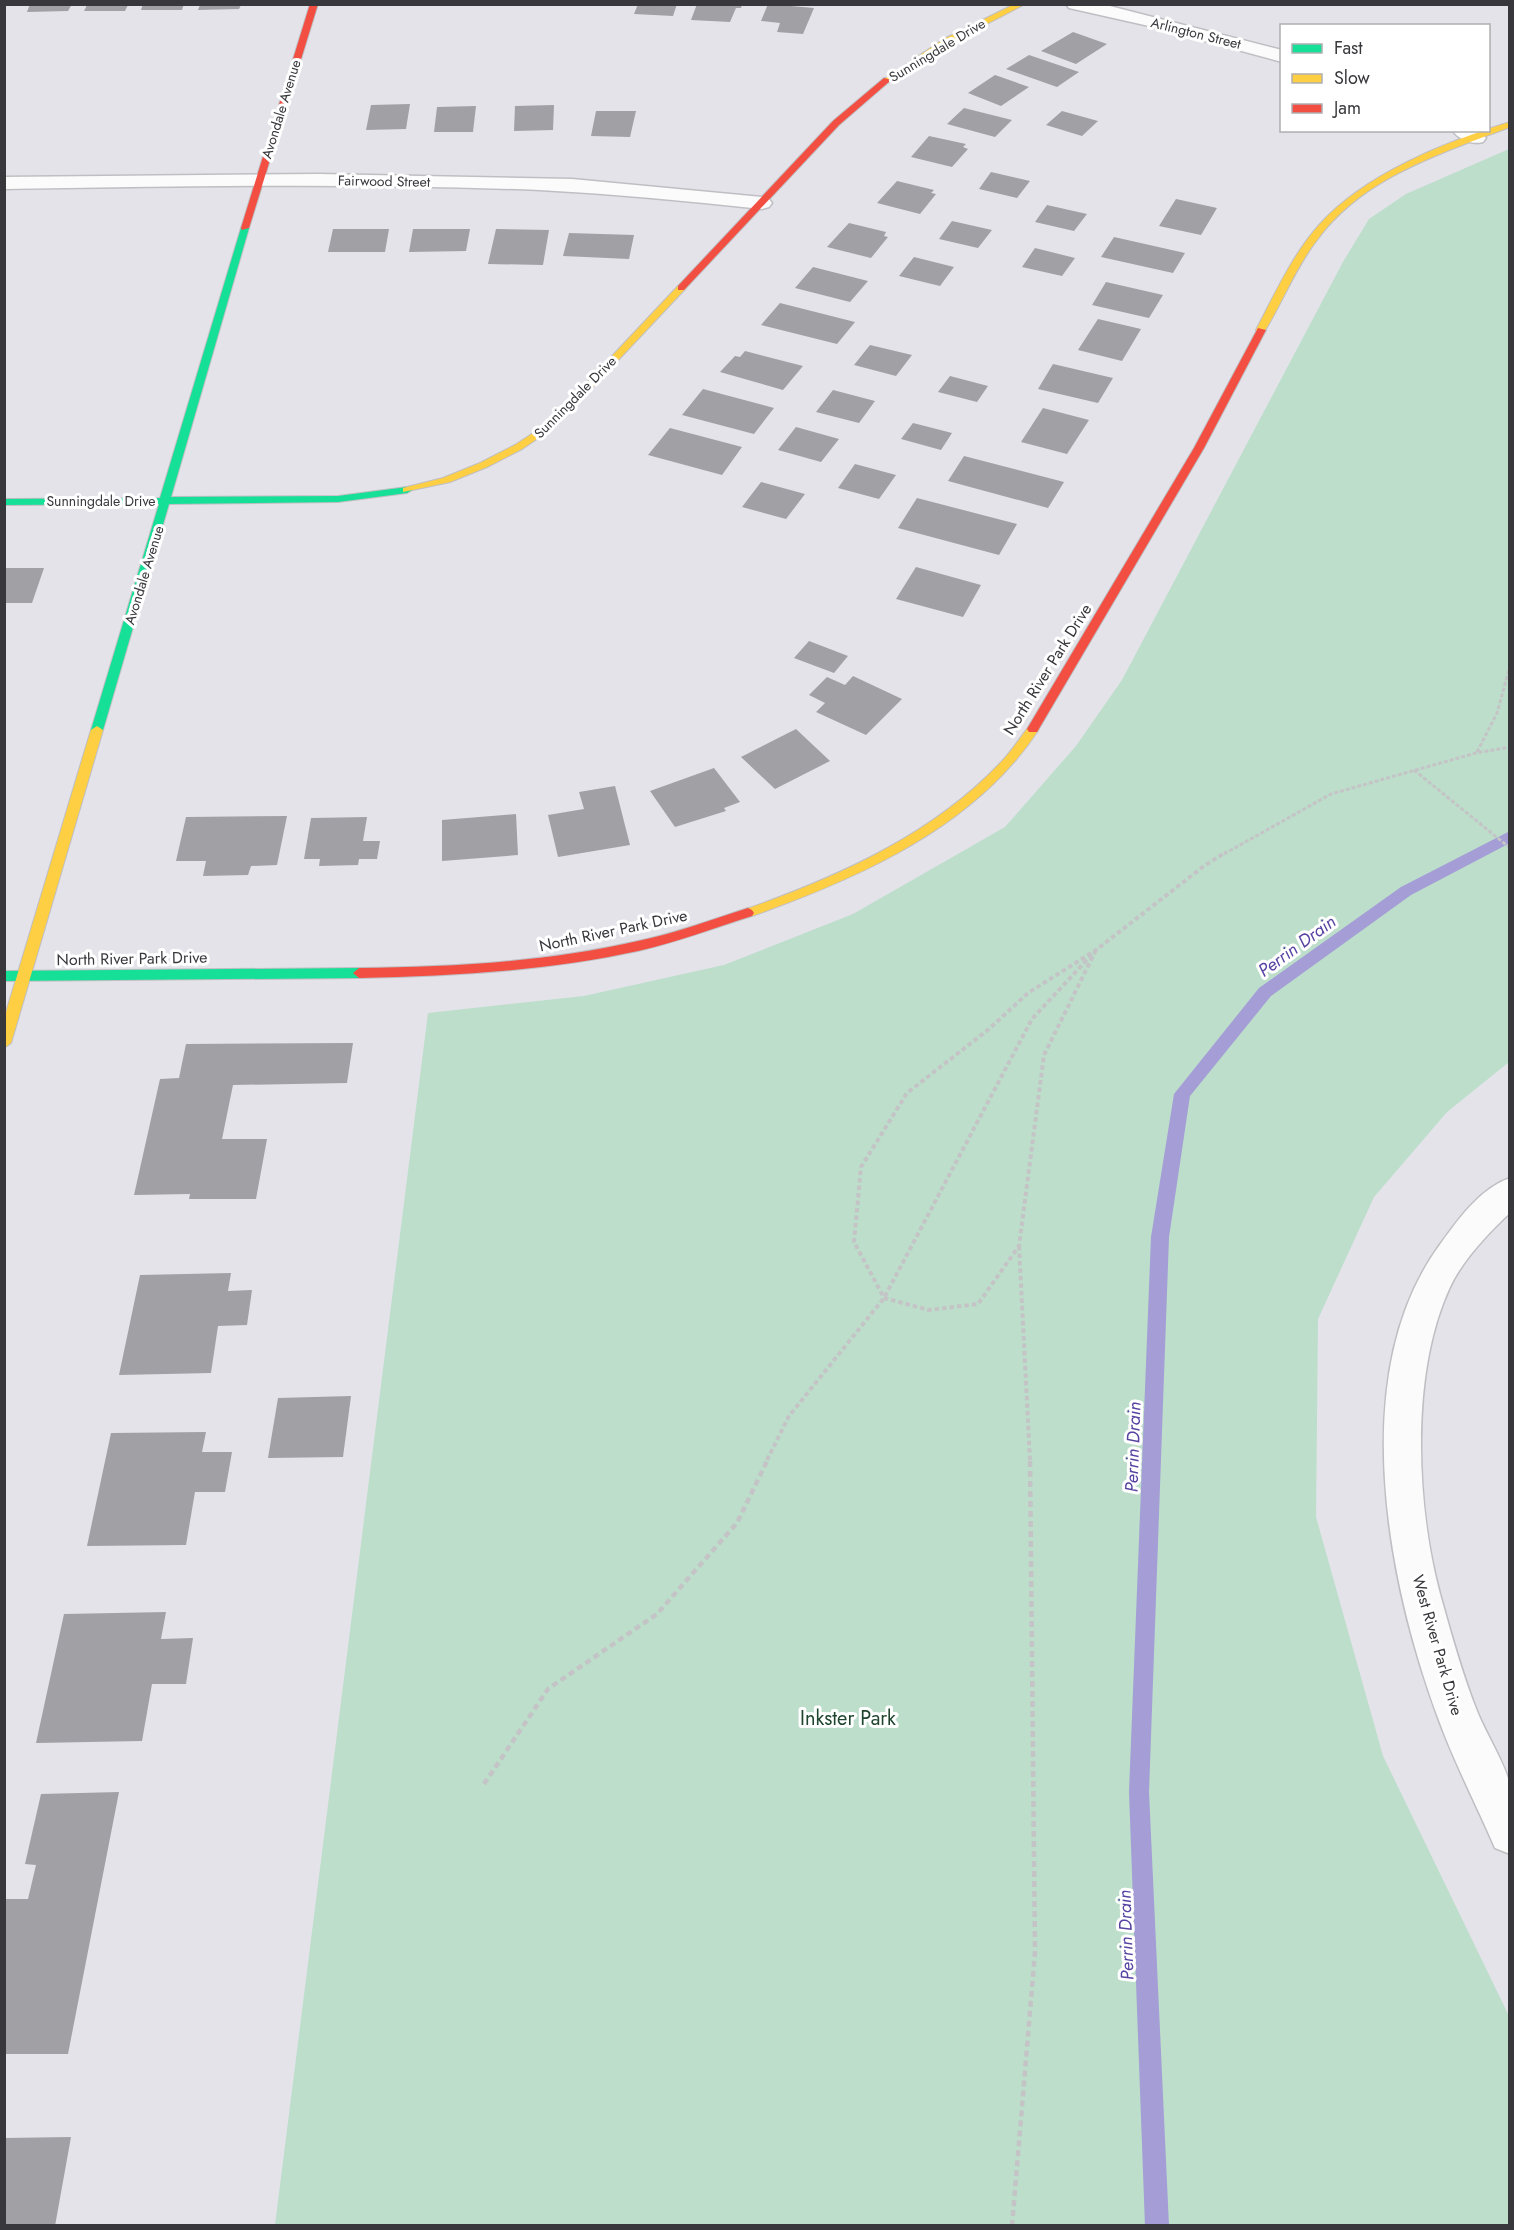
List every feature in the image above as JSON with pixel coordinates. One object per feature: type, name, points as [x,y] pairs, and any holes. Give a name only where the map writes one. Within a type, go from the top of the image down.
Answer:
[{"type":"street","name":"Avondale Avenue","points":[[4,1043],[259,180],[314,4]]},
{"type":"street","name":"Sunningdale Drive","points":[[4,502],[338,500],[383,496],[448,482],[504,458],[528,444],[553,424],[836,123],[889,77],[963,32],[1022,4]]},
{"type":"street","name":"Arlington Street","points":[[1075,4],[1152,21],[1280,56]]},
{"type":"street","name":"North River Park Drive","points":[[1490,129],[1509,124]]},
{"type":"street","name":"North River Park Drive","points":[[4,976],[431,972],[522,965],[590,955],[677,936],[779,903],[876,860],[942,820],[996,774],[1031,732],[1199,448],[1301,255],[1320,228],[1345,204],[1382,178],[1469,134]]},
{"type":"street","name":"Fairwood Street","points":[[4,183],[259,180],[510,183],[636,190],[762,202]]},
{"type":"street","name":"West River Park Drive","points":[[1509,1192],[1475,1223],[1435,1279],[1411,1347],[1405,1392],[1403,1459],[1407,1524],[1420,1593],[1457,1714],[1509,1833]]},
{"type":"path","points":[[1476,753],[1497,713],[1509,666]]},
{"type":"path","points":[[1019,1246],[978,1304],[929,1310],[884,1298],[854,1242],[861,1167],[907,1093],[989,1029],[1028,993],[1096,950],[1204,866],[1254,835],[1331,794],[1476,753],[1509,747]]},
{"type":"path","points":[[1414,770],[1509,848]]},
{"type":"path","points":[[1012,2226],[1035,1952],[1030,1435],[1019,1246],[1044,1055],[1096,950]]},
{"type":"path","points":[[484,1784],[548,1689],[657,1614],[737,1523],[789,1416],[884,1298],[1032,1019],[1096,950]]},
{"type":"green space","name":"Inkster Park","points":[[1509,149],[1509,1062],[1447,1112],[1374,1197],[1318,1319],[1316,1517],[1383,1756],[1509,2016],[1509,2225],[275,2225],[428,1013],[584,996],[724,965],[853,914],[1005,827],[1076,746],[1122,680],[1343,262],[1369,219],[1406,194]]},
{"type":"building","points":[[30,4],[72,4],[68,11],[27,12]]},
{"type":"building","points":[[143,4],[184,4],[182,10],[141,10]]},
{"type":"building","points":[[638,4],[677,4],[673,16],[634,14]]},
{"type":"building","points":[[697,4],[742,4],[741,8],[736,8],[730,22],[691,20]]},
{"type":"building","points":[[768,4],[814,8],[803,34],[777,32],[780,23],[761,21]]},
{"type":"building","points":[[87,5],[128,5],[125,11],[84,11]]},
{"type":"building","points":[[200,5],[241,5],[239,9],[198,10]]},
{"type":"building","points":[[1073,32],[1107,44],[1076,64],[1041,51]]},
{"type":"building","points":[[1029,55],[1079,72],[1057,87],[1006,69]]},
{"type":"building","points":[[995,75],[1029,87],[1001,106],[968,93]]},
{"type":"building","points":[[410,104],[406,129],[366,130],[371,105]]},
{"type":"building","points":[[554,105],[553,130],[514,131],[515,106]]},
{"type":"building","points":[[476,106],[473,132],[434,132],[437,107]]},
{"type":"building","points":[[964,108],[1012,120],[995,137],[947,124]]},
{"type":"building","points":[[596,111],[636,111],[630,137],[591,136]]},
{"type":"building","points":[[1062,111],[1098,121],[1082,136],[1046,125]]},
{"type":"building","points":[[929,136],[966,144],[963,147],[968,149],[952,167],[911,157]]},
{"type":"building","points":[[991,172],[1030,181],[1017,198],[979,189]]},
{"type":"building","points":[[897,181],[934,190],[931,193],[936,194],[920,214],[877,203]]},
{"type":"building","points":[[1176,199],[1217,208],[1201,235],[1159,226]]},
{"type":"building","points":[[1047,205],[1087,214],[1074,231],[1035,222]]},
{"type":"building","points":[[952,221],[992,230],[978,248],[939,239]]},
{"type":"building","points":[[849,223],[886,232],[884,236],[888,237],[871,258],[827,247]]},
{"type":"building","points":[[333,229],[389,229],[385,252],[328,252]]},
{"type":"building","points":[[413,229],[470,229],[466,251],[409,252]]},
{"type":"building","points":[[496,229],[549,230],[543,265],[488,264]]},
{"type":"building","points":[[569,233],[634,235],[629,259],[563,256]]},
{"type":"building","points":[[1114,237],[1185,253],[1173,273],[1101,257]]},
{"type":"building","points":[[1035,248],[1075,258],[1062,276],[1022,267]]},
{"type":"building","points":[[914,257],[954,267],[940,286],[899,276]]},
{"type":"building","points":[[813,267],[868,281],[850,302],[795,288]]},
{"type":"building","points":[[1106,282],[1163,295],[1149,318],[1092,305]]},
{"type":"building","points":[[780,303],[855,322],[837,344],[761,325]]},
{"type":"building","points":[[1098,319],[1141,329],[1122,361],[1078,350]]},
{"type":"building","points":[[870,345],[912,355],[896,376],[854,365]]},
{"type":"building","points":[[745,351],[803,366],[783,390],[720,372],[735,356],[740,357]]},
{"type":"building","points":[[1053,364],[1113,378],[1098,403],[1038,389]]},
{"type":"building","points":[[950,376],[988,386],[977,402],[938,392]]},
{"type":"building","points":[[703,389],[774,408],[754,434],[682,415]]},
{"type":"building","points":[[833,390],[875,401],[859,423],[816,412]]},
{"type":"building","points":[[1043,408],[1089,420],[1067,454],[1021,442]]},
{"type":"building","points":[[913,423],[952,433],[941,450],[901,439]]},
{"type":"building","points":[[796,427],[839,439],[821,462],[778,450]]},
{"type":"building","points":[[670,428],[742,447],[722,475],[648,455]]},
{"type":"building","points":[[964,456],[1064,482],[1048,508],[948,481]]},
{"type":"building","points":[[855,464],[896,475],[879,499],[838,488]]},
{"type":"building","points":[[761,482],[805,494],[786,519],[742,507]]},
{"type":"building","points":[[917,498],[1017,524],[999,555],[898,528]]},
{"type":"building","points":[[916,567],[981,585],[963,617],[896,599]]},
{"type":"building","points":[[4,568],[44,568],[32,603],[4,603]]},
{"type":"building","points":[[809,641],[848,656],[834,673],[794,658]]},
{"type":"building","points":[[853,676],[902,699],[866,735],[816,712],[825,703],[809,695],[827,677],[845,685]]},
{"type":"building","points":[[796,729],[830,761],[775,789],[741,757]]},
{"type":"building","points":[[714,768],[740,802],[724,808],[726,811],[675,827],[650,791]]},
{"type":"building","points":[[615,786],[630,845],[558,857],[548,815],[584,809],[579,792]]},
{"type":"building","points":[[516,814],[518,855],[442,861],[442,820]]},
{"type":"building","points":[[287,816],[277,865],[251,866],[248,875],[203,876],[206,861],[176,861],[186,817]]},
{"type":"building","points":[[367,817],[363,841],[380,841],[377,859],[359,859],[358,865],[319,866],[320,859],[304,859],[311,818]]},
{"type":"building","points":[[353,1043],[347,1083],[233,1085],[222,1139],[267,1139],[256,1199],[189,1199],[190,1194],[134,1195],[160,1079],[179,1078],[186,1044]]},
{"type":"building","points":[[231,1273],[228,1291],[252,1290],[247,1325],[218,1326],[211,1373],[119,1375],[140,1275]]},
{"type":"building","points":[[351,1396],[343,1457],[268,1458],[278,1398]]},
{"type":"building","points":[[206,1432],[202,1452],[232,1452],[225,1492],[195,1492],[186,1545],[87,1546],[111,1433]]},
{"type":"building","points":[[166,1612],[161,1639],[193,1638],[186,1684],[152,1684],[142,1741],[36,1743],[64,1614]]},
{"type":"building","points":[[119,1792],[68,2054],[4,2054],[4,1899],[28,1899],[36,1865],[25,1864],[41,1794]]},
{"type":"building","points":[[71,2137],[55,2226],[4,2226],[4,2138]]},
{"type":"waterway","name":"Perrin Drain","points":[[1157,2226],[1139,1792],[1160,1237],[1182,1094],[1265,992],[1406,891],[1510,836]]},
{"type":"traffic: fast","points":[[97,730],[245,228]]},
{"type":"traffic: fast","points":[[4,502],[338,499],[407,490]]},
{"type":"traffic: fast","points":[[4,976],[359,973]]},
{"type":"traffic: slow","points":[[887,80],[947,41],[1022,4]]},
{"type":"traffic: slow","points":[[1261,330],[1304,251],[1322,227],[1341,208],[1362,191],[1409,165],[1510,124]]},
{"type":"traffic: slow","points":[[407,490],[447,480],[484,465],[519,447],[553,424],[681,288]]},
{"type":"traffic: slow","points":[[748,913],[786,900],[866,864],[944,818],[979,791],[1009,761],[1033,729]]},
{"type":"traffic: slow","points":[[4,1043],[97,730]]},
{"type":"traffic: jam","points":[[245,228],[314,4]]},
{"type":"traffic: jam","points":[[681,288],[836,123],[887,80]]},
{"type":"traffic: jam","points":[[1033,729],[1199,448],[1261,330]]},
{"type":"traffic: jam","points":[[359,973],[440,971],[520,965],[600,954],[678,936],[748,913]]}]
